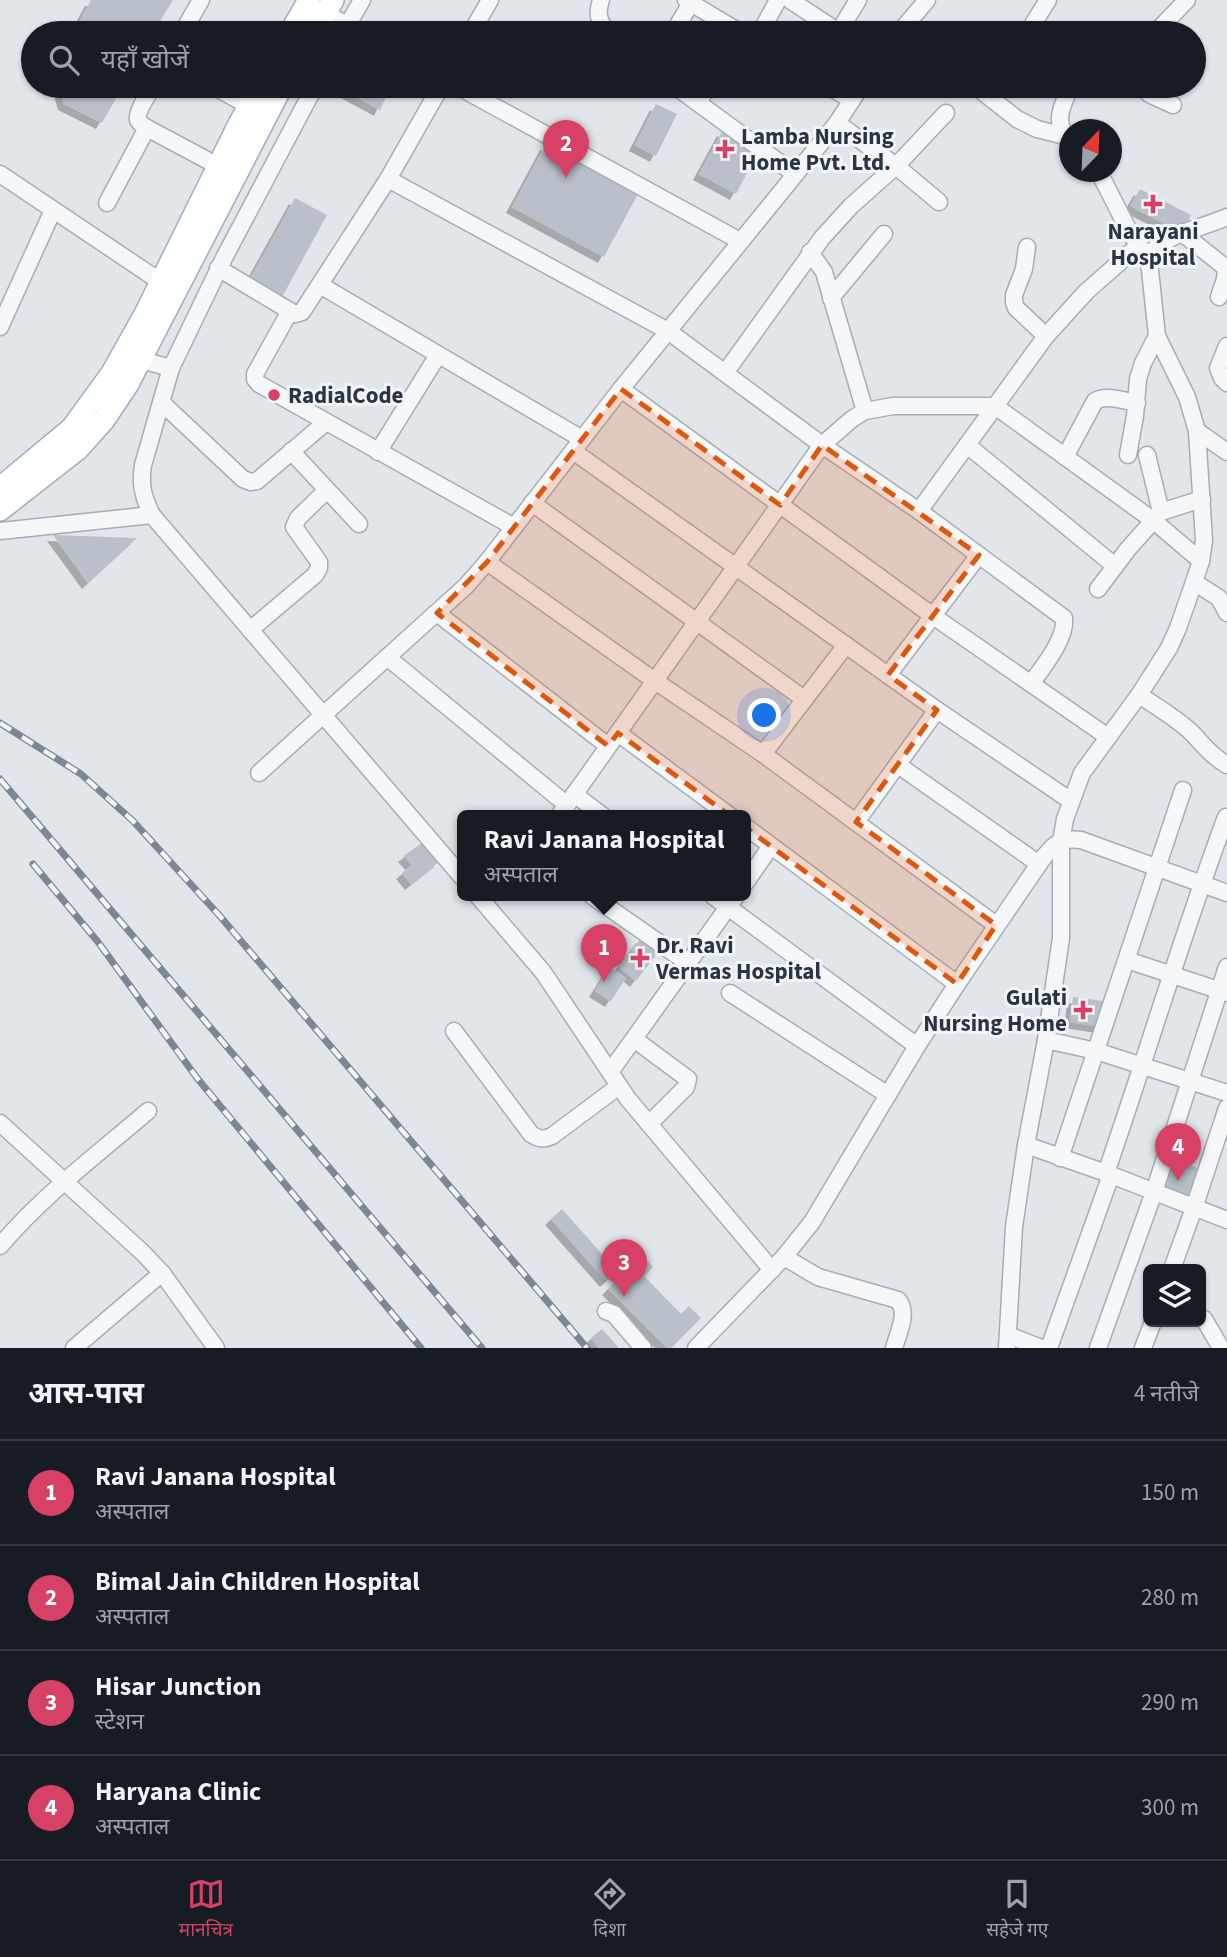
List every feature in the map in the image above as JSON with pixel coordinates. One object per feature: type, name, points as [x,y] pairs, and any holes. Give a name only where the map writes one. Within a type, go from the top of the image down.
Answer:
[{"type":"main road","points":[[300,21],[315,3]]},
{"type":"main road","points":[[314,21],[315,3]]},
{"type":"main road","points":[[0,510],[41,466],[112,373],[253,98]]},
{"type":"main road","points":[[0,488],[78,449],[104,420],[141,360],[276,98]]},
{"type":"street","points":[[190,21],[201,0]]},
{"type":"street","points":[[355,21],[362,0]]},
{"type":"street","points":[[478,21],[491,0]]},
{"type":"street","points":[[599,21],[597,12],[601,0]]},
{"type":"street","points":[[767,21],[778,0]]},
{"type":"street","points":[[790,0],[821,21]]},
{"type":"street","points":[[846,21],[858,0]]},
{"type":"street","points":[[909,21],[927,0]]},
{"type":"street","points":[[1035,21],[1048,0]]},
{"type":"street","points":[[1167,21],[1187,0]]},
{"type":"street","points":[[679,21],[688,1],[720,21]]},
{"type":"street","points":[[315,3],[338,21]]},
{"type":"street","points":[[147,98],[138,120],[218,166]]},
{"type":"street","points":[[235,98],[249,106]]},
{"type":"street","points":[[309,98],[218,268],[171,368],[143,465],[141,491],[152,515],[457,871]]},
{"type":"street","points":[[218,268],[290,311],[302,313],[388,179],[434,98]]},
{"type":"street","points":[[479,98],[740,241]]},
{"type":"street","points":[[691,98],[795,174]]},
{"type":"street","points":[[698,103],[701,98]]},
{"type":"street","points":[[258,773],[466,586],[487,562],[621,389],[836,123],[852,100],[849,98]]},
{"type":"street","points":[[990,98],[1017,119],[1059,136]]},
{"type":"street","points":[[1059,119],[1067,98]]},
{"type":"street","points":[[1158,98],[1173,105]]},
{"type":"street","points":[[724,373],[810,252],[851,206],[896,166],[946,113]]},
{"type":"street","points":[[836,123],[896,166],[939,202]]},
{"type":"street","points":[[107,203],[148,128]]},
{"type":"street","points":[[0,174],[161,282]]},
{"type":"street","points":[[388,179],[668,331],[1064,618],[1057,645],[1031,684]]},
{"type":"street","points":[[1041,1348],[1007,1341],[1014,1227],[1061,938],[1061,841],[1065,819],[1082,774],[1169,648],[1201,561],[1204,540],[1197,432],[1187,397],[1157,336],[1143,251],[1103,182]]},
{"type":"street","points":[[0,327],[4,308],[53,210]]},
{"type":"street","points":[[919,511],[1046,336],[1087,292],[1143,251],[1158,246],[1171,237],[1227,217]]},
{"type":"street","points":[[1182,233],[1226,268],[1219,296]]},
{"type":"street","points":[[831,298],[884,234]]},
{"type":"street","points":[[1027,247],[1024,269],[1014,302],[1016,308],[1046,336]]},
{"type":"street","points":[[810,252],[824,272],[865,411]]},
{"type":"street","points":[[320,285],[438,355],[577,445],[736,567],[937,710],[1072,801]]},
{"type":"street","points":[[290,311],[257,369],[255,379],[259,384],[514,527]]},
{"type":"street","points":[[1128,455],[1139,379],[1143,363],[1157,336]]},
{"type":"street","points":[[1227,346],[1219,368],[1227,383]]},
{"type":"street","points":[[378,452],[438,355]]},
{"type":"street","points":[[141,360],[171,368]]},
{"type":"street","points":[[621,389],[933,615],[1108,737]]},
{"type":"street","points":[[1065,457],[1095,401],[1104,397],[1137,403]]},
{"type":"street","points":[[161,402],[247,481],[257,481],[325,423]]},
{"type":"street","points":[[387,657],[567,805],[822,445],[865,411],[893,406],[995,406],[1065,457],[1157,517],[1201,561]]},
{"type":"street","points":[[1197,432],[1225,446]]},
{"type":"street","points":[[967,445],[1115,566]]},
{"type":"street","points":[[291,451],[359,524]]},
{"type":"street","points":[[1147,455],[1157,517]]},
{"type":"street","points":[[250,630],[315,575],[319,568],[319,562],[293,527],[298,518],[327,490]]},
{"type":"street","points":[[1098,590],[1157,517],[1202,499]]},
{"type":"street","points":[[532,503],[804,699]]},
{"type":"street","points":[[0,531],[152,515]]},
{"type":"street","points":[[888,675],[979,555]]},
{"type":"street","points":[[487,562],[763,754],[996,925]]},
{"type":"street","points":[[1194,582],[1224,604]]},
{"type":"street","points":[[436,613],[613,739],[721,810]]},
{"type":"street","points":[[763,754],[846,645]]},
{"type":"street","points":[[1139,695],[1181,723],[1215,758],[1227,765]]},
{"type":"street","points":[[856,822],[937,710]]},
{"type":"street","points":[[898,765],[1039,864]]},
{"type":"street","points":[[1060,1158],[1183,790]]},
{"type":"street","points":[[1049,1348],[1201,884],[1227,817]]},
{"type":"street","points":[[751,831],[957,984]]},
{"type":"street","points":[[696,1348],[784,1257],[812,1222],[917,1046],[1046,853],[1061,841],[1081,840],[1227,894]]},
{"type":"street","points":[[751,875],[771,846]]},
{"type":"street","points":[[482,901],[543,972],[614,1079],[649,1124],[772,1270]]},
{"type":"street","points":[[491,911],[498,901]]},
{"type":"street","points":[[599,901],[688,963]]},
{"type":"street","points":[[454,1031],[531,1133],[538,1139],[552,1136],[614,1079],[634,1039],[732,902],[917,1046]]},
{"type":"street","points":[[1127,960],[1223,992]]},
{"type":"street","points":[[1098,1348],[1223,992],[1227,967]]},
{"type":"street","points":[[730,993],[888,1095]]},
{"type":"street","points":[[634,1039],[688,1079],[686,1087],[649,1124]]},
{"type":"street","points":[[1046,1040],[1096,1051],[1227,1093]]},
{"type":"street","points":[[1174,1264],[1227,1108]]},
{"type":"street","points":[[0,1246],[64,1183],[148,1111]]},
{"type":"street","points":[[0,1123],[162,1273],[212,1343],[195,1348]]},
{"type":"street","points":[[1026,1145],[1227,1220]]},
{"type":"street","points":[[784,1257],[818,1277],[898,1300],[903,1306],[904,1314],[894,1348]]},
{"type":"street","points":[[74,1348],[162,1273]]},
{"type":"street","points":[[606,1311],[614,1314],[643,1348]]},
{"type":"street","points":[[1206,1322],[1221,1348]]},
{"type":"street","points":[[1143,1348],[1151,1327]]},
{"type":"highlighted area","points":[[621,389],[780,505],[822,445],[979,555],[888,675],[937,710],[856,822],[996,925],[957,984],[618,733],[608,746],[437,613],[487,562]]},
{"type":"building","points":[[91,0],[173,0],[160,21],[80,21]]},
{"type":"building","points":[[62,98],[116,98],[102,123],[64,104]]},
{"type":"building","points":[[358,98],[386,98],[380,110]]},
{"type":"building","points":[[656,104],[677,114],[656,156],[635,145]]},
{"type":"building","points":[[723,130],[759,150],[736,194],[699,174]]},
{"type":"building","points":[[546,144],[638,194],[604,257],[512,207]]},
{"type":"building","points":[[1140,189],[1191,215],[1182,233],[1130,206]]},
{"type":"building","points":[[295,198],[327,215],[281,299],[249,281]]},
{"type":"building","points":[[53,535],[137,538],[88,583]]},
{"type":"building","points":[[424,841],[440,861],[411,884],[402,873],[412,865],[404,856]]},
{"type":"building","points":[[642,937],[659,951],[636,981],[619,967]]},
{"type":"building","points":[[610,967],[626,978],[611,1001],[595,991]]},
{"type":"building","points":[[1073,997],[1111,1002],[1108,1028],[1070,1022]]},
{"type":"building","points":[[1172,1159],[1198,1168],[1185,1204],[1159,1194]]},
{"type":"building","points":[[562,1209],[617,1271],[606,1281],[551,1219]]},
{"type":"building","points":[[642,1255],[653,1267],[644,1276],[681,1314],[689,1306],[701,1318],[671,1348],[667,1348],[608,1289]]},
{"type":"building","points":[[602,1329],[619,1348],[599,1348],[591,1338]]},
{"type":"railway","points":[[0,723],[81,774],[133,821],[219,915],[587,1348]]},
{"type":"railway","points":[[0,779],[482,1348]]},
{"type":"railway","points":[[33,864],[98,942],[197,1078],[421,1348]]},
{"type":"place","name":"Lamba Nursing Home Pvt. Ltd.","points":[[725,149]]},
{"type":"place","name":"Bimal Jain Children Hospital","points":[[566,178]]},
{"type":"place","name":"Narayani Hospital","points":[[1153,204]]},
{"type":"place","name":"RadialCode","points":[[274,395]]},
{"type":"place","name":"Dr. Ravi Vermas Hospital","points":[[640,958]]},
{"type":"place","name":"Ravi Janana Hospital","points":[[604,982]]},
{"type":"place","name":"Gulati Nursing Home","points":[[1083,1010]]},
{"type":"place","name":"Haryana Clinic","points":[[1178,1181]]},
{"type":"place","name":"Hisar Junction","points":[[624,1297]]}]
